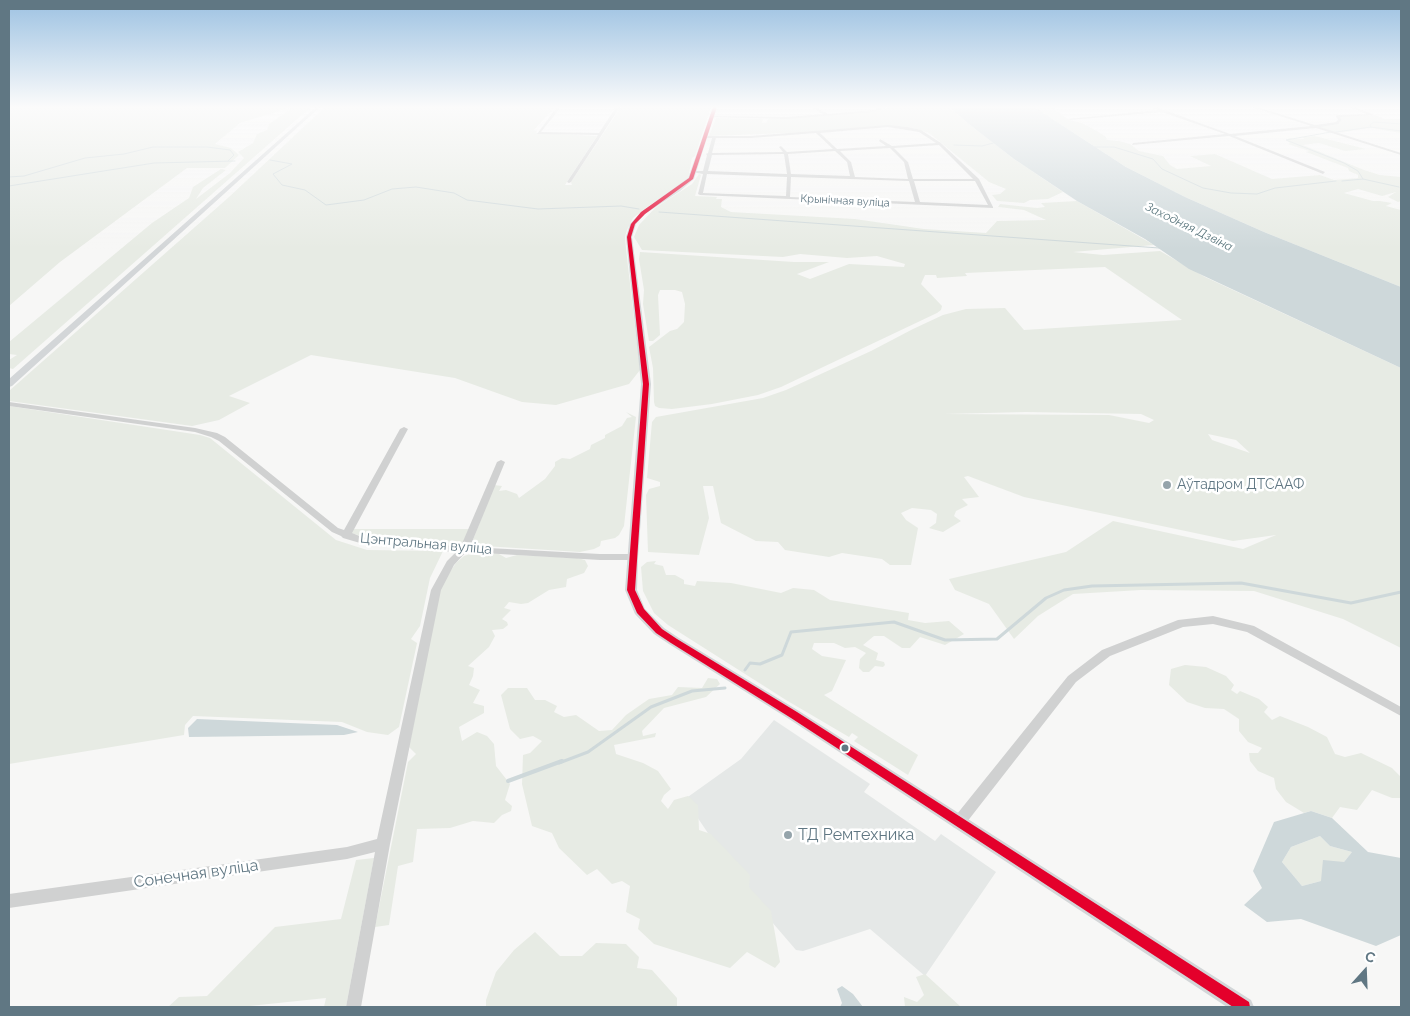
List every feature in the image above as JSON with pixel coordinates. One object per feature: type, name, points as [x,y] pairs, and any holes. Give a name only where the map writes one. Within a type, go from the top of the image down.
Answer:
[{"type":"main road","points":[[9,384],[265,154]]},
{"type":"main road","points":[[699,154],[694,172],[686,184],[638,218],[629,237],[646,384],[632,557],[632,590],[634,601],[640,611],[654,626],[674,641],[802,721],[1244,1007]]},
{"type":"street","points":[[569,182],[587,154]]},
{"type":"street","points":[[700,194],[708,154]]},
{"type":"street","points":[[786,154],[789,176],[788,198]]},
{"type":"street","points":[[842,154],[849,162],[853,178]]},
{"type":"street","points":[[898,154],[906,162],[918,204]]},
{"type":"street","points":[[951,154],[977,180]]},
{"type":"street","points":[[1276,154],[1323,174]]},
{"type":"street","points":[[694,172],[912,180],[977,180]]},
{"type":"street","name":"Крынічная вуліца","points":[[700,194],[991,208],[977,180]]},
{"type":"street","name":"Цэнтральная вуліца","points":[[9,404],[195,430],[222,439],[335,530],[346,536],[376,543],[600,557],[632,557]]},
{"type":"street","points":[[346,536],[404,430]]},
{"type":"street","points":[[354,1007],[383,844],[436,590],[450,563],[465,548],[501,462]]},
{"type":"street","points":[[958,823],[1072,679],[1106,653],[1182,622],[1213,620],[1250,630],[1401,712]]},
{"type":"street","name":"Сонечная вуліца","points":[[9,901],[348,853],[383,844]]},
{"type":"shaded area","points":[[9,154],[239,155],[225,168],[187,168],[60,262],[9,306]]},
{"type":"shaded area","points":[[240,154],[257,154],[13,369],[9,368],[9,360],[17,355],[9,354],[9,342],[152,223],[189,198],[193,187],[221,169],[226,170],[203,188],[196,199],[230,173],[244,158]]},
{"type":"shaded area","points":[[274,154],[585,154],[565,185],[572,185],[571,182],[589,154],[696,154],[692,158],[688,179],[633,218],[627,230],[625,237],[626,249],[640,370],[629,384],[556,405],[522,402],[455,378],[311,355],[229,396],[250,403],[219,420],[192,426],[9,401],[9,391],[229,197]]},
{"type":"shaded area","points":[[955,154],[1008,154],[1063,192],[1048,199],[1030,200],[1024,203],[997,201],[992,195],[1000,194],[1006,189],[989,182]]},
{"type":"shaded area","points":[[1107,154],[1155,154],[1163,156],[1170,165],[1177,169],[1211,166],[1190,156],[1216,154],[1272,179],[1320,175],[1334,180],[1358,178],[1358,175],[1349,171],[1348,168],[1312,154],[1326,154],[1380,175],[1401,177],[1401,201],[1398,202],[1388,197],[1396,192],[1382,196],[1358,189],[1344,193],[1373,201],[1392,203],[1386,206],[1401,210],[1401,287],[1264,232],[1185,197],[1126,167]]},
{"type":"shaded area","points":[[699,174],[701,175],[695,196],[722,199],[721,207],[731,212],[855,219],[924,229],[986,233],[997,221],[1046,220],[1024,210],[998,207],[1000,204],[1037,208],[1045,207],[1041,203],[1077,201],[1154,245],[1073,252],[1103,255],[1160,251],[1205,277],[1401,368],[1401,648],[1343,619],[1254,591],[1141,590],[1073,594],[1038,616],[1014,639],[989,604],[955,590],[949,579],[1066,552],[1113,521],[1243,549],[1276,535],[1233,541],[1024,497],[968,476],[964,477],[979,497],[962,499],[968,505],[956,511],[954,516],[961,521],[943,532],[929,528],[936,523],[937,514],[931,510],[912,508],[901,513],[906,520],[918,528],[911,565],[890,565],[882,559],[842,553],[829,557],[785,550],[778,542],[756,541],[721,523],[713,486],[703,486],[709,518],[699,555],[648,552],[646,495],[649,489],[660,486],[660,482],[647,478],[652,422],[656,417],[763,398],[786,390],[943,315],[966,309],[1005,308],[1024,330],[1182,320],[1105,267],[965,273],[967,276],[937,278],[936,275],[925,275],[921,284],[942,306],[941,310],[937,313],[781,387],[758,395],[712,404],[672,409],[659,408],[655,406],[654,402],[653,368],[649,347],[670,331],[677,329],[684,322],[685,304],[682,292],[660,290],[658,295],[660,335],[653,341],[649,341],[643,304],[644,290],[639,259],[640,252],[794,262],[829,262],[797,274],[810,279],[849,264],[904,267],[905,264],[877,256],[847,258],[800,254],[783,257],[642,250],[634,237],[639,225],[655,208],[692,184]],"holes":[[[1026,412],[1141,414],[1154,420],[1149,423],[1109,415],[944,414]],[[1208,434],[1236,440],[1250,453],[1212,440]]]},
{"type":"shaded area","points":[[9,406],[210,438],[336,540],[367,550],[443,551],[430,578],[420,626],[411,639],[417,643],[399,727],[388,735],[367,732],[342,722],[193,716],[185,725],[184,735],[9,764]]},
{"type":"shaded area","points":[[626,412],[636,417],[624,526],[619,535],[615,538],[601,541],[600,546],[594,549],[580,552],[484,546],[474,542],[473,540],[494,485],[502,486],[499,491],[506,490],[517,494],[519,498],[545,479],[555,466],[555,462],[562,458],[570,459],[590,449],[591,445],[622,426],[627,418],[632,417]]},
{"type":"shaded area","points":[[352,529],[470,529],[464,542],[452,545],[378,540],[350,533]]},
{"type":"shaded area","points":[[480,551],[499,554],[506,558],[517,555],[577,558],[585,560],[588,566],[584,573],[567,579],[566,587],[549,590],[528,603],[509,602],[504,608],[511,610],[502,619],[508,625],[503,629],[492,630],[495,636],[489,647],[468,666],[474,668],[469,685],[480,690],[473,703],[484,706],[484,713],[459,727],[462,741],[477,732],[487,736],[494,744],[496,766],[510,784],[505,800],[512,806],[511,811],[502,815],[494,823],[473,821],[450,828],[417,829],[413,862],[398,866],[389,925],[375,927],[408,762],[416,754],[409,747],[440,590],[456,563],[464,556]]},
{"type":"shaded area","points":[[656,561],[654,564],[663,566],[666,575],[675,575],[684,580],[684,584],[695,586],[697,581],[731,583],[781,593],[793,588],[814,590],[830,600],[909,613],[908,620],[925,623],[949,621],[964,634],[945,645],[920,637],[910,648],[902,648],[884,636],[874,636],[863,645],[878,653],[876,660],[884,662],[885,665],[883,667],[875,666],[869,672],[863,672],[859,668],[860,659],[866,653],[855,647],[845,648],[834,643],[814,643],[812,649],[822,656],[846,660],[832,691],[824,695],[918,755],[908,775],[854,741],[858,737],[852,733],[849,737],[786,700],[668,625],[654,613],[643,591],[641,567],[647,562]]},
{"type":"shaded area","points":[[1185,665],[1206,667],[1226,676],[1234,685],[1231,690],[1237,694],[1240,691],[1259,699],[1268,707],[1264,712],[1272,720],[1280,716],[1327,737],[1335,754],[1345,757],[1361,753],[1392,768],[1401,777],[1401,798],[1392,798],[1372,790],[1357,810],[1340,807],[1332,818],[1311,811],[1304,813],[1286,802],[1276,789],[1274,778],[1258,771],[1250,761],[1249,753],[1258,753],[1262,748],[1248,742],[1239,731],[1239,719],[1224,709],[1205,708],[1187,702],[1169,685],[1171,669]]},
{"type":"shaded area","points":[[708,678],[717,679],[720,684],[706,697],[664,708],[642,731],[643,736],[656,733],[655,737],[614,745],[616,754],[643,763],[658,771],[671,789],[664,795],[661,801],[668,809],[674,800],[688,796],[698,805],[699,830],[711,834],[750,875],[749,887],[771,911],[780,962],[775,968],[747,952],[730,968],[654,944],[638,929],[640,919],[626,912],[630,886],[622,881],[612,884],[597,869],[587,875],[559,848],[552,833],[532,826],[522,784],[523,755],[530,753],[542,741],[533,736],[520,739],[510,729],[501,695],[508,688],[527,688],[535,700],[545,700],[557,706],[554,712],[564,717],[576,715],[599,731],[612,730],[626,715],[649,699],[672,695],[678,687],[702,688]]},
{"type":"shaded area","points":[[774,720],[870,784],[864,792],[935,841],[941,834],[996,872],[925,976],[870,929],[803,951],[796,950],[753,900],[685,799],[741,759]]},
{"type":"shaded area","points":[[1320,836],[1330,846],[1352,852],[1344,862],[1321,881],[1302,886],[1282,862],[1291,847]]},
{"type":"shaded area","points":[[374,858],[346,1007],[324,1007],[326,998],[240,1007],[168,1007],[179,997],[207,996],[275,927],[341,919],[356,860]]},
{"type":"shaded area","points":[[535,932],[560,956],[582,956],[596,943],[626,944],[639,957],[637,968],[652,970],[677,998],[677,1007],[486,1007],[486,1000],[496,972],[514,950]]},
{"type":"shaded area","points":[[925,974],[961,1007],[905,1007],[904,997],[917,1002],[924,995],[916,977]]},
{"type":"water","name":"Заходняя Дзвіна","points":[[1008,154],[1107,154],[1126,167],[1185,197],[1264,232],[1401,287],[1401,368],[1189,269],[1145,239],[1077,201]]},
{"type":"water","points":[[197,719],[337,725],[358,732],[344,735],[189,737],[188,728]]},
{"type":"water","points":[[1311,811],[1332,818],[1368,852],[1401,858],[1401,935],[1376,946],[1301,919],[1267,922],[1244,905],[1262,888],[1253,871],[1274,822]],"holes":[[[1320,836],[1330,846],[1352,852],[1344,862],[1323,860],[1321,881],[1302,886],[1282,862],[1291,847]]]},
{"type":"water","points":[[842,986],[853,994],[863,1007],[840,1007],[842,1003],[837,989]]},
{"type":"waterway","points":[[9,177],[24,176],[85,158],[120,154]]},
{"type":"waterway","points":[[228,161],[234,154]]},
{"type":"waterway","points":[[1138,154],[1153,159],[1162,169],[1203,188],[1231,193],[1257,194],[1275,188],[1336,181]]},
{"type":"waterway","points":[[1322,154],[1358,171],[1363,179]]},
{"type":"waterway","points":[[270,160],[292,164],[273,174],[282,185],[305,190],[326,205],[364,200],[392,189],[416,187],[454,193],[467,200],[538,209],[621,206],[639,209]]},
{"type":"waterway","points":[[9,186],[154,163],[235,161]]},
{"type":"waterway","points":[[1342,181],[1363,179]]},
{"type":"waterway","points":[[1363,179],[1399,187]]},
{"type":"waterway","points":[[659,212],[1159,248]]},
{"type":"waterway","points":[[745,670],[750,663],[760,664],[782,655],[791,632],[894,622],[945,640],[997,639],[1046,598],[1064,590],[1092,586],[1241,583],[1351,603],[1401,592]]},
{"type":"waterway","points":[[559,763],[588,752],[651,707],[692,691],[725,688]]},
{"type":"waterway","points":[[508,781],[562,761]]},
{"type":"transit line","points":[[699,154],[691,179],[643,213],[633,224],[629,237],[646,384],[631,590],[640,611],[659,631],[674,641],[794,715],[1244,1007]]},
{"type":"place","name":"Аўтадром ДТСААФ","points":[[1167,485]]},
{"type":"place","name":"ТД Ремтехника","points":[[788,835]]}]
